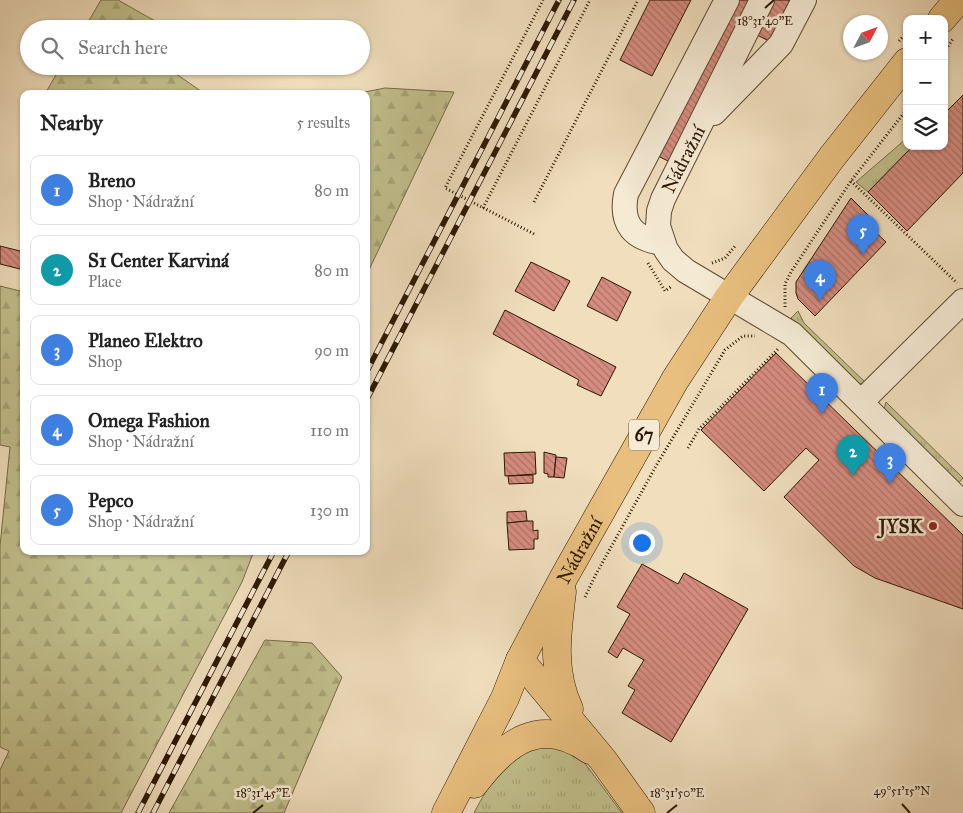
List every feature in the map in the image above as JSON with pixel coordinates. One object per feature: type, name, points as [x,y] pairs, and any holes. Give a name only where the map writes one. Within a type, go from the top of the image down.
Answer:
[{"type":"main road","points":[[945,15],[958,0]]},
{"type":"main road","name":"Nádražní","points":[[446,813],[505,698],[520,660],[564,577],[675,380],[729,297],[832,157],[903,67]]},
{"type":"main road","name":"67","points":[[564,577],[556,648],[558,679],[562,694],[582,734]]},
{"type":"main road","name":"67","points":[[430,813],[495,693],[520,660],[603,760],[641,813]]},
{"type":"main road","points":[[452,813],[492,760],[511,744],[520,740],[539,734],[569,737],[603,760]]},
{"type":"street","points":[[663,243],[640,237],[630,229],[625,214],[626,194],[727,0]]},
{"type":"street","name":"Nádražní","points":[[729,297],[686,272],[673,260],[663,243],[658,226],[658,211],[762,0]]},
{"type":"street","points":[[700,126],[782,44],[804,0]]},
{"type":"street","points":[[729,297],[785,329],[862,401],[963,504]]},
{"type":"street","points":[[862,401],[963,301]]},
{"type":"path","points":[[534,234],[445,188],[543,0]]},
{"type":"path","points":[[483,208],[590,0]]},
{"type":"path","points":[[534,202],[638,0]]},
{"type":"path","points":[[688,448],[699,429],[785,329],[785,284],[791,272],[851,181],[903,114]]},
{"type":"path","points":[[851,181],[963,288]]},
{"type":"path","points":[[584,600],[594,576],[724,350],[743,336],[770,336],[785,329]]},
{"type":"green space","points":[[101,0],[118,0],[153,20],[89,20]]},
{"type":"green space","points":[[56,75],[178,75],[199,90],[47,90]]},
{"type":"green space","points":[[385,88],[454,92],[370,268],[370,91]]},
{"type":"green space","points":[[903,141],[903,150],[909,150],[868,192],[856,182]]},
{"type":"green space","points":[[0,286],[20,291],[20,555],[252,555],[242,582],[121,813],[0,813],[0,770],[9,751],[0,747],[0,546],[10,447],[0,445]]},
{"type":"green space","points":[[798,311],[804,323],[866,383],[859,384],[791,318]]},
{"type":"green space","points":[[886,402],[963,478],[956,486],[884,409]]},
{"type":"green space","points":[[265,640],[312,643],[342,677],[284,813],[169,813]]},
{"type":"green space","points":[[545,746],[563,748],[581,758],[622,813],[474,813],[501,770],[531,750]]},
{"type":"building","points":[[650,0],[691,0],[652,76],[620,60]]},
{"type":"building","points":[[739,0],[757,0],[672,163],[658,156]]},
{"type":"building","points":[[772,0],[790,0],[769,41],[755,34]]},
{"type":"building","points":[[963,95],[963,173],[907,231],[868,192],[909,150],[948,150],[948,110]]},
{"type":"building","points":[[851,198],[874,221],[869,226],[886,242],[815,316],[798,299],[796,282]]},
{"type":"building","points":[[0,246],[20,251],[20,269],[0,264]]},
{"type":"building","points":[[531,262],[570,281],[554,311],[515,291]]},
{"type":"building","points":[[602,277],[631,292],[617,321],[587,306]]},
{"type":"building","points":[[505,310],[616,367],[601,396],[577,385],[579,380],[493,334]]},
{"type":"building","points":[[776,353],[963,535],[963,609],[875,578],[854,566],[784,497],[819,460],[806,448],[764,491],[701,430]]},
{"type":"building","points":[[535,452],[536,474],[505,476],[504,453]]},
{"type":"building","points":[[544,452],[556,455],[554,477],[548,477],[548,474],[544,473]]},
{"type":"building","points":[[556,457],[567,458],[564,478],[554,477]]},
{"type":"building","points":[[533,475],[533,483],[509,484],[508,476]]},
{"type":"building","points":[[526,511],[527,521],[507,523],[507,512]]},
{"type":"building","points":[[533,521],[533,531],[538,530],[538,539],[534,539],[534,549],[509,550],[507,523]]},
{"type":"building","points":[[642,564],[678,584],[684,573],[748,609],[671,742],[622,713],[635,690],[628,686],[644,660],[623,648],[617,658],[608,652],[630,614],[617,607]]},
{"type":"railway","points":[[370,365],[559,0]]},
{"type":"railway","points":[[370,393],[574,0]]},
{"type":"railway","points":[[138,813],[272,555]]},
{"type":"railway","points":[[153,813],[287,555]]},
{"type":"place","name":"Pepco","points":[[863,255]]},
{"type":"place","name":"Omega Fashion","points":[[820,301]]},
{"type":"place","name":"Breno","points":[[822,414]]},
{"type":"place","name":"S1 Center Karviná","points":[[853,476]]},
{"type":"place","name":"Planeo Elektro","points":[[890,484]]},
{"type":"place","name":"JYSK","points":[[933,526]]}]
